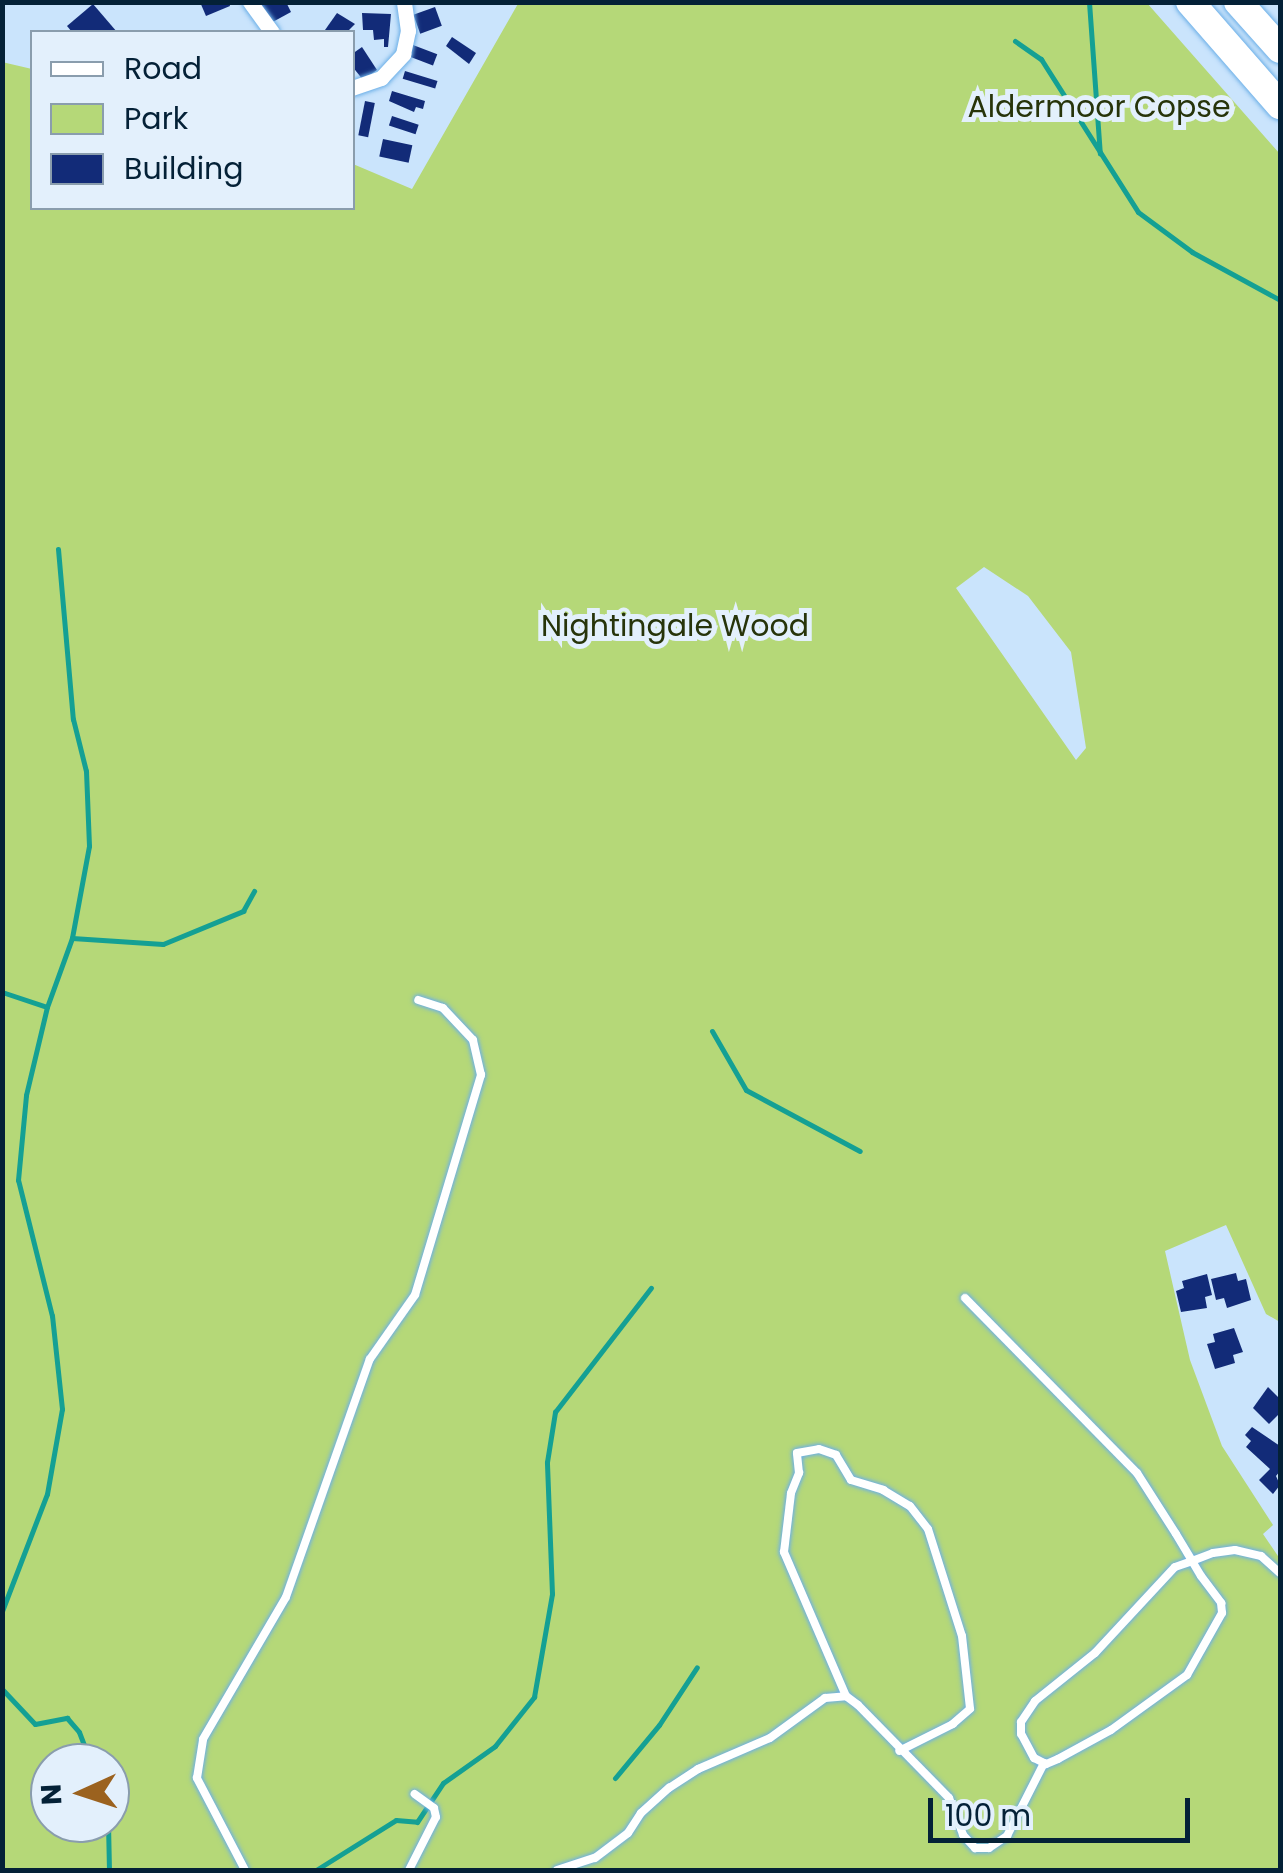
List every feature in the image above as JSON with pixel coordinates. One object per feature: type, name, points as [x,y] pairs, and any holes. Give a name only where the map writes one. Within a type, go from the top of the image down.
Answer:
[{"type":"highway","points":[[1190,2],[1280,105]]},
{"type":"highway","points":[[1238,2],[1280,49]]},
{"type":"street","points":[[250,2],[271,30]]},
{"type":"street","points":[[355,87],[381,78],[403,54],[408,30],[404,2]]},
{"type":"lane","points":[[245,1870],[197,1778],[203,1739],[286,1597],[370,1359],[415,1295],[481,1075],[473,1040],[443,1008],[418,1000]]},
{"type":"lane","points":[[899,1751],[952,1724],[970,1709],[962,1636],[928,1529],[910,1506],[851,1480],[836,1455],[818,1450],[796,1453],[799,1472],[791,1493],[784,1552],[846,1696],[899,1751],[948,1798],[963,1835],[976,1848],[988,1848],[1007,1836],[1044,1764],[1111,1730],[1187,1675],[1222,1613],[1221,1602],[1137,1473],[965,1298]]},
{"type":"lane","points":[[1044,1764],[1034,1758],[1020,1734],[1021,1722],[1035,1701],[1095,1653],[1175,1567],[1235,1550],[1261,1556],[1280,1573]]},
{"type":"lane","points":[[557,1870],[595,1858],[628,1833],[642,1813],[670,1788],[698,1769],[770,1738],[826,1698],[846,1696]]},
{"type":"lane","points":[[409,1870],[436,1816],[416,1794]]},
{"type":"green space","points":[[519,2],[1147,3],[1280,154],[1280,1322],[1266,1314],[1226,1225],[1165,1251],[1190,1360],[1222,1446],[1273,1525],[1263,1534],[1280,1559],[1280,1870],[3,1870],[2,62],[30,69],[30,210],[355,210],[355,165],[412,189]],"holes":[[[984,567],[1028,596],[1071,652],[1086,748],[1076,760],[956,588]]]},
{"type":"building","points":[[200,2],[229,2],[230,6],[206,16]]},
{"type":"building","points":[[286,2],[291,12],[269,24],[259,4]]},
{"type":"building","points":[[93,4],[115,30],[70,30],[67,26]]},
{"type":"building","points":[[435,7],[442,26],[420,34],[413,15]]},
{"type":"building","points":[[337,13],[355,24],[349,30],[325,30]]},
{"type":"building","points":[[362,13],[391,14],[388,47],[384,47],[384,39],[374,40],[373,30],[363,30]]},
{"type":"building","points":[[452,37],[476,53],[469,64],[446,46]]},
{"type":"building","points":[[413,45],[437,54],[433,66],[409,56]]},
{"type":"building","points":[[362,47],[377,70],[363,80],[355,70],[355,52]]},
{"type":"building","points":[[405,71],[438,81],[435,89],[403,79]]},
{"type":"building","points":[[392,91],[425,101],[423,109],[416,107],[414,112],[389,101]]},
{"type":"building","points":[[365,101],[375,103],[368,137],[358,135]]},
{"type":"building","points":[[392,116],[419,125],[416,134],[389,126]]},
{"type":"building","points":[[383,139],[412,145],[409,163],[379,157]]},
{"type":"building","points":[[1236,1273],[1238,1281],[1246,1279],[1251,1300],[1227,1308],[1224,1298],[1216,1300],[1211,1279]]},
{"type":"building","points":[[1207,1274],[1212,1295],[1205,1297],[1207,1308],[1181,1312],[1176,1291],[1184,1288],[1182,1281]]},
{"type":"building","points":[[1234,1328],[1243,1352],[1233,1355],[1235,1363],[1215,1369],[1207,1344],[1215,1342],[1213,1334]]},
{"type":"building","points":[[1268,1387],[1280,1399],[1280,1413],[1269,1424],[1253,1408]]},
{"type":"building","points":[[1252,1427],[1280,1446],[1280,1471],[1276,1476],[1280,1485],[1273,1494],[1259,1480],[1270,1469],[1246,1447],[1251,1441],[1245,1435]]},
{"type":"waterway","points":[[1089,2],[1100,154]]},
{"type":"waterway","points":[[1015,41],[1041,59],[1138,212],[1192,252],[1280,300]]},
{"type":"waterway","points":[[58,549],[73,719],[86,771],[89,846],[72,938],[163,944],[243,911],[254,891]]},
{"type":"waterway","points":[[2,1611],[47,1494],[62,1409],[52,1316],[18,1180],[26,1095],[47,1007],[72,938]]},
{"type":"waterway","points":[[2,992],[47,1007]]},
{"type":"waterway","points":[[712,1031],[746,1090],[860,1151]]},
{"type":"waterway","points":[[316,1870],[396,1820],[417,1822],[443,1783],[495,1746],[534,1697],[552,1594],[547,1462],[555,1412],[651,1288]]},
{"type":"waterway","points":[[615,1778],[659,1725],[697,1667]]},
{"type":"waterway","points":[[2,1689],[35,1724],[67,1718],[83,1743]]},
{"type":"waterway","points":[[108,1843],[109,1870]]},
{"type":"park label","name":"Aldermoor Copse","points":[[1099,107]]},
{"type":"park label","name":"Nightingale Wood","points":[[675,626]]}]
